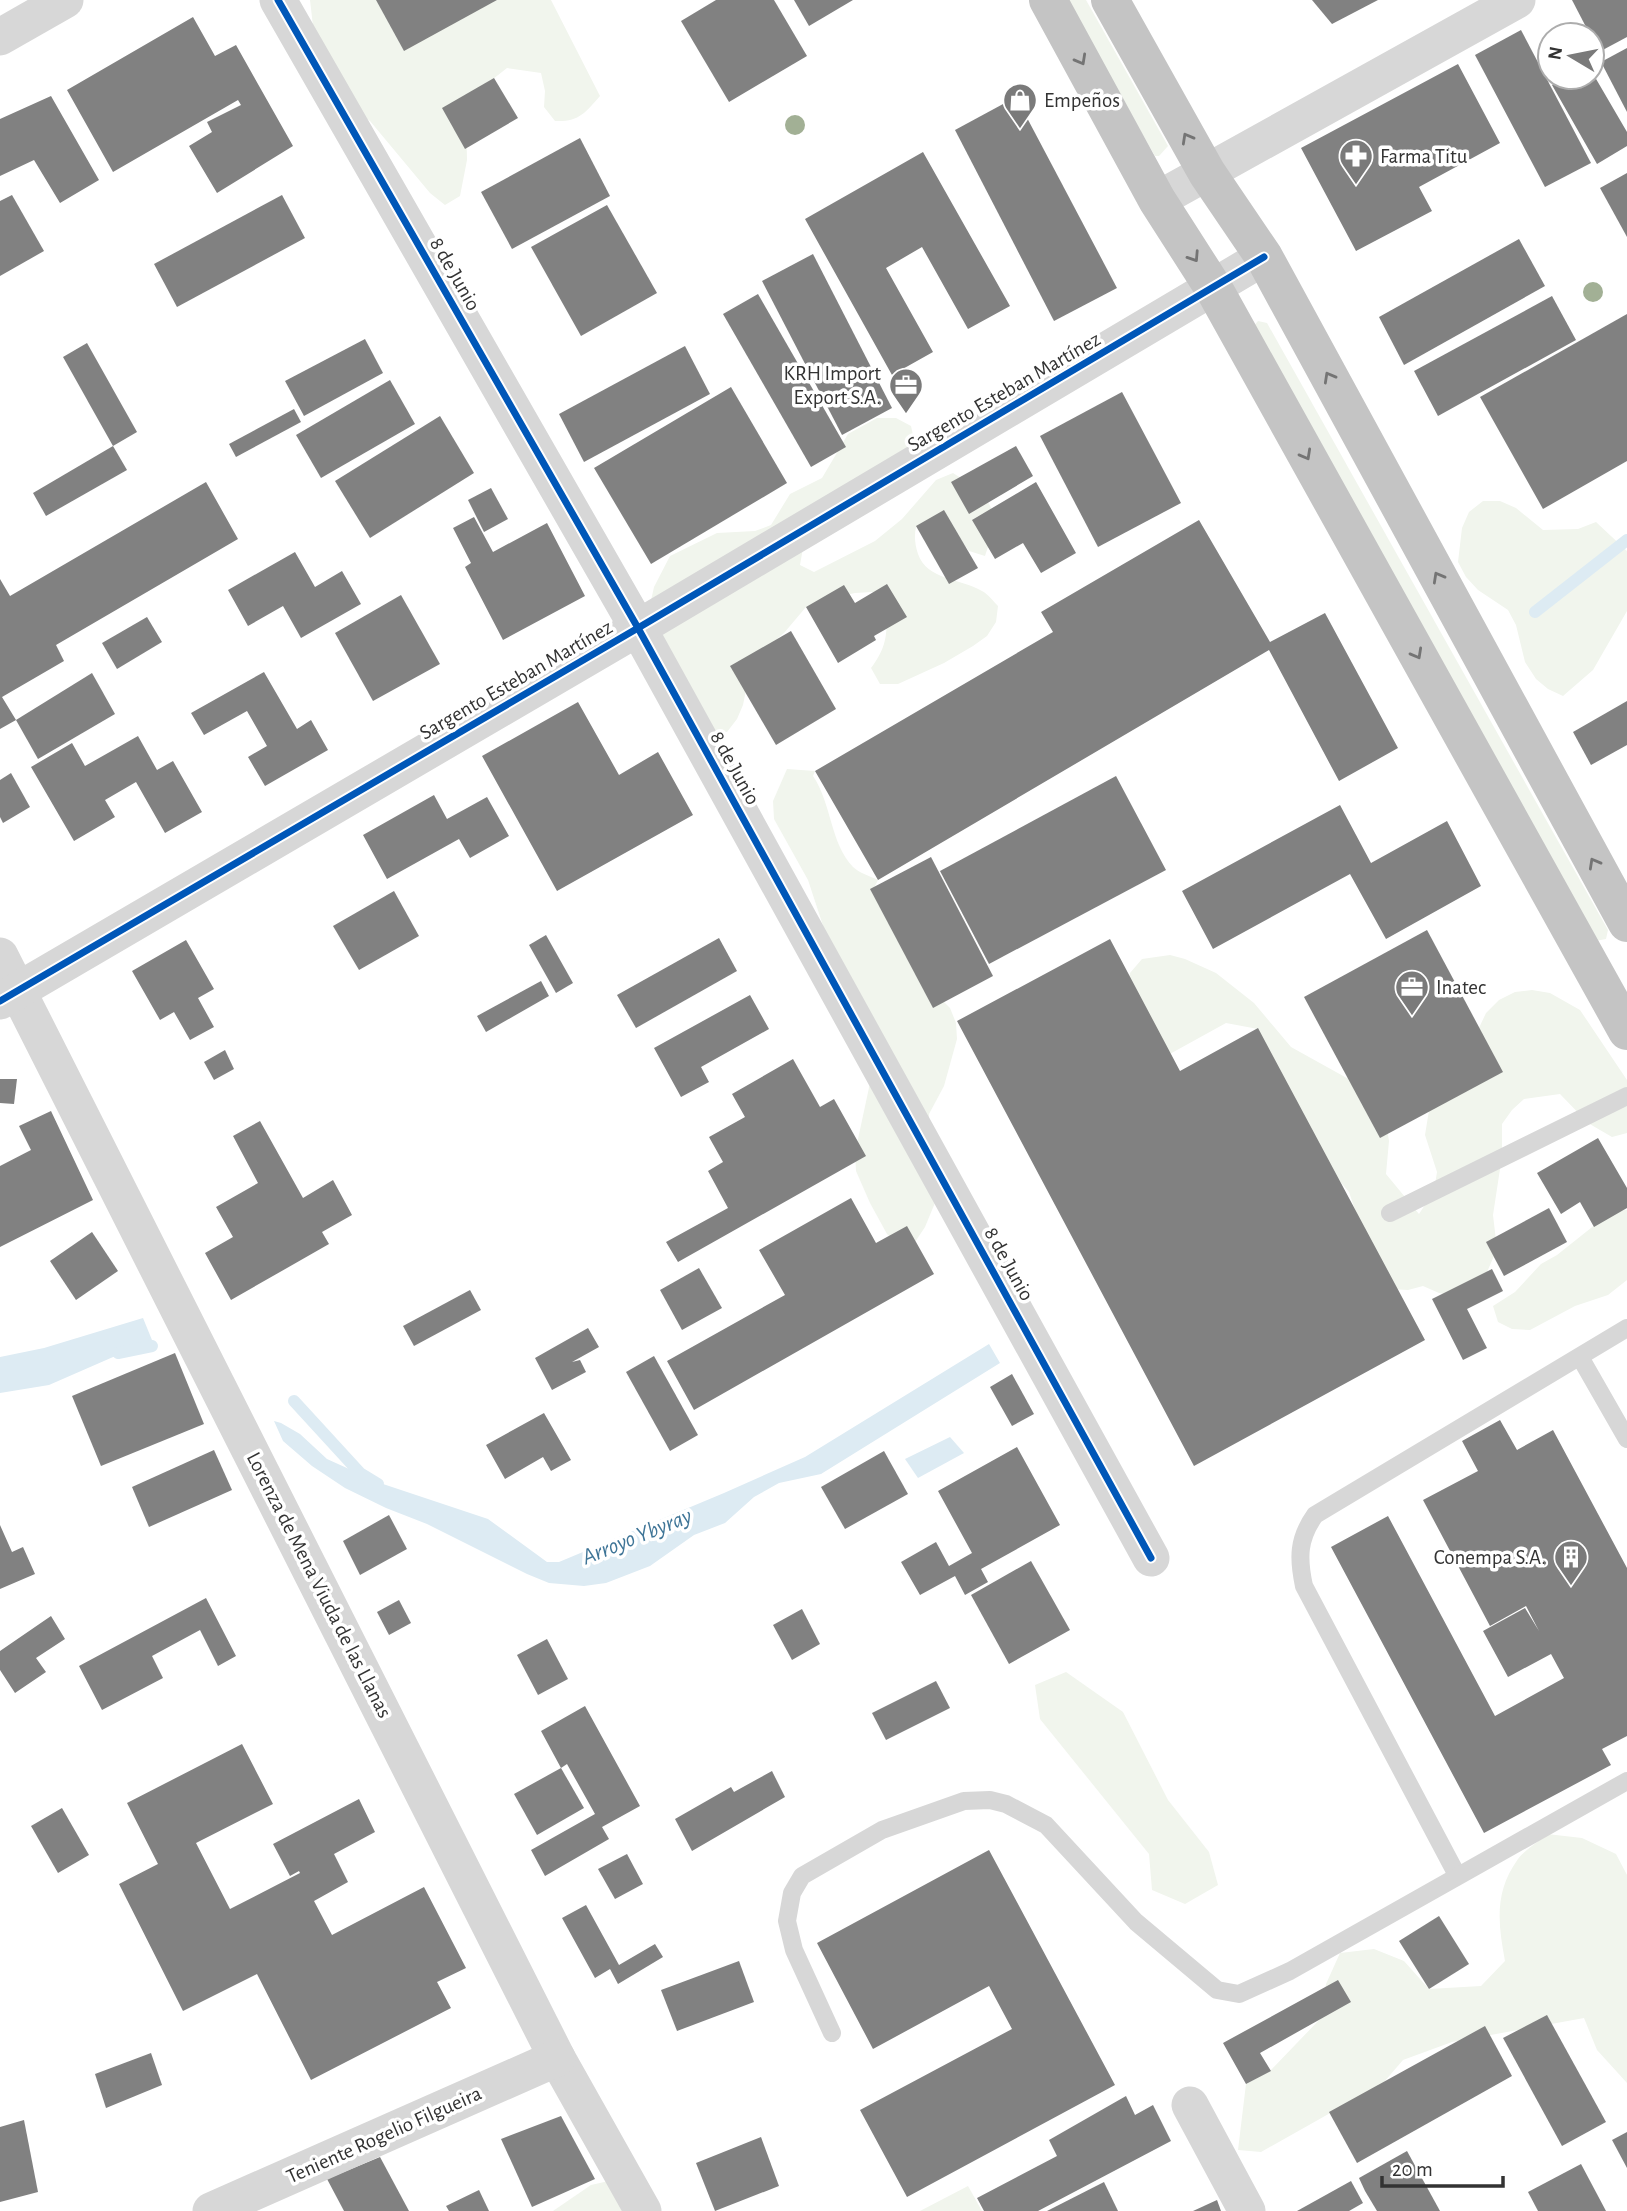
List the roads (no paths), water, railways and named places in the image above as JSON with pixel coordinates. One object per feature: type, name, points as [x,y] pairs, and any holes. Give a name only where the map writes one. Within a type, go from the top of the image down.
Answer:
[{"type":"highway","points":[[1048,0],[1157,200],[1214,289],[1617,989],[1627,1031]]},
{"type":"highway","points":[[1110,0],[1207,173],[1264,257],[1627,923]]},
{"type":"street","points":[[0,37],[65,0]]},
{"type":"street","name":"8 de Junio","points":[[278,0],[638,628],[1151,1558]]},
{"type":"street","points":[[1157,200],[1517,0]]},
{"type":"street","name":"Sargento Esteban Martínez","points":[[9,995],[638,628],[1264,257]]},
{"type":"street","name":"Lorenza de Mena Viuda de las Llanas","points":[[0,956],[9,995],[557,2058],[643,2211]]},
{"type":"street","name":"Teniente Rogelio Filgueira","points":[[211,2211],[557,2058]]},
{"type":"street","points":[[1190,2105],[1247,2211]]},
{"type":"lane","points":[[1390,1213],[1627,1096]]},
{"type":"lane","points":[[1457,1875],[1304,1586],[1298,1561],[1300,1543],[1315,1515],[1627,1328]]},
{"type":"lane","points":[[1580,1357],[1627,1439]]},
{"type":"lane","points":[[832,2034],[794,1950],[787,1921],[792,1893],[802,1876],[882,1830],[964,1801],[990,1800],[1006,1804],[1046,1825],[1136,1922],[1208,1984],[1229,1994],[1239,1994],[1290,1971],[1627,1781]]},
{"type":"water","points":[[143,1318],[152,1340],[49,1385],[0,1393],[0,1357],[44,1348]]},
{"type":"water","points":[[989,1344],[1000,1363],[821,1474],[779,1483],[754,1497],[725,1523],[694,1535],[650,1566],[606,1583],[584,1586],[549,1583],[527,1574],[427,1524],[345,1488],[312,1466],[283,1441],[274,1421],[300,1434],[327,1459],[380,1483],[488,1519],[547,1562],[559,1562],[805,1457]]},
{"type":"water","points":[[950,1437],[964,1453],[918,1478],[905,1459]]},
{"type":"waterway","name":"Arroyo Ybyray","points":[[1535,612],[1627,540]]},
{"type":"waterway","name":"Arroyo Ybyray","points":[[118,1353],[152,1346]]},
{"type":"waterway","name":"Arroyo Ybyray","points":[[294,1401],[360,1473],[378,1484]]},
{"type":"place","name":"Empeños","points":[[1020,130]]},
{"type":"place","name":"Farma Titu","points":[[1356,186]]},
{"type":"place","name":"KRH Import Export S.A.","points":[[906,415]]},
{"type":"place","name":"Inatec","points":[[1412,1017]]},
{"type":"place","name":"Conempa S.A.","points":[[1571,1587]]}]
